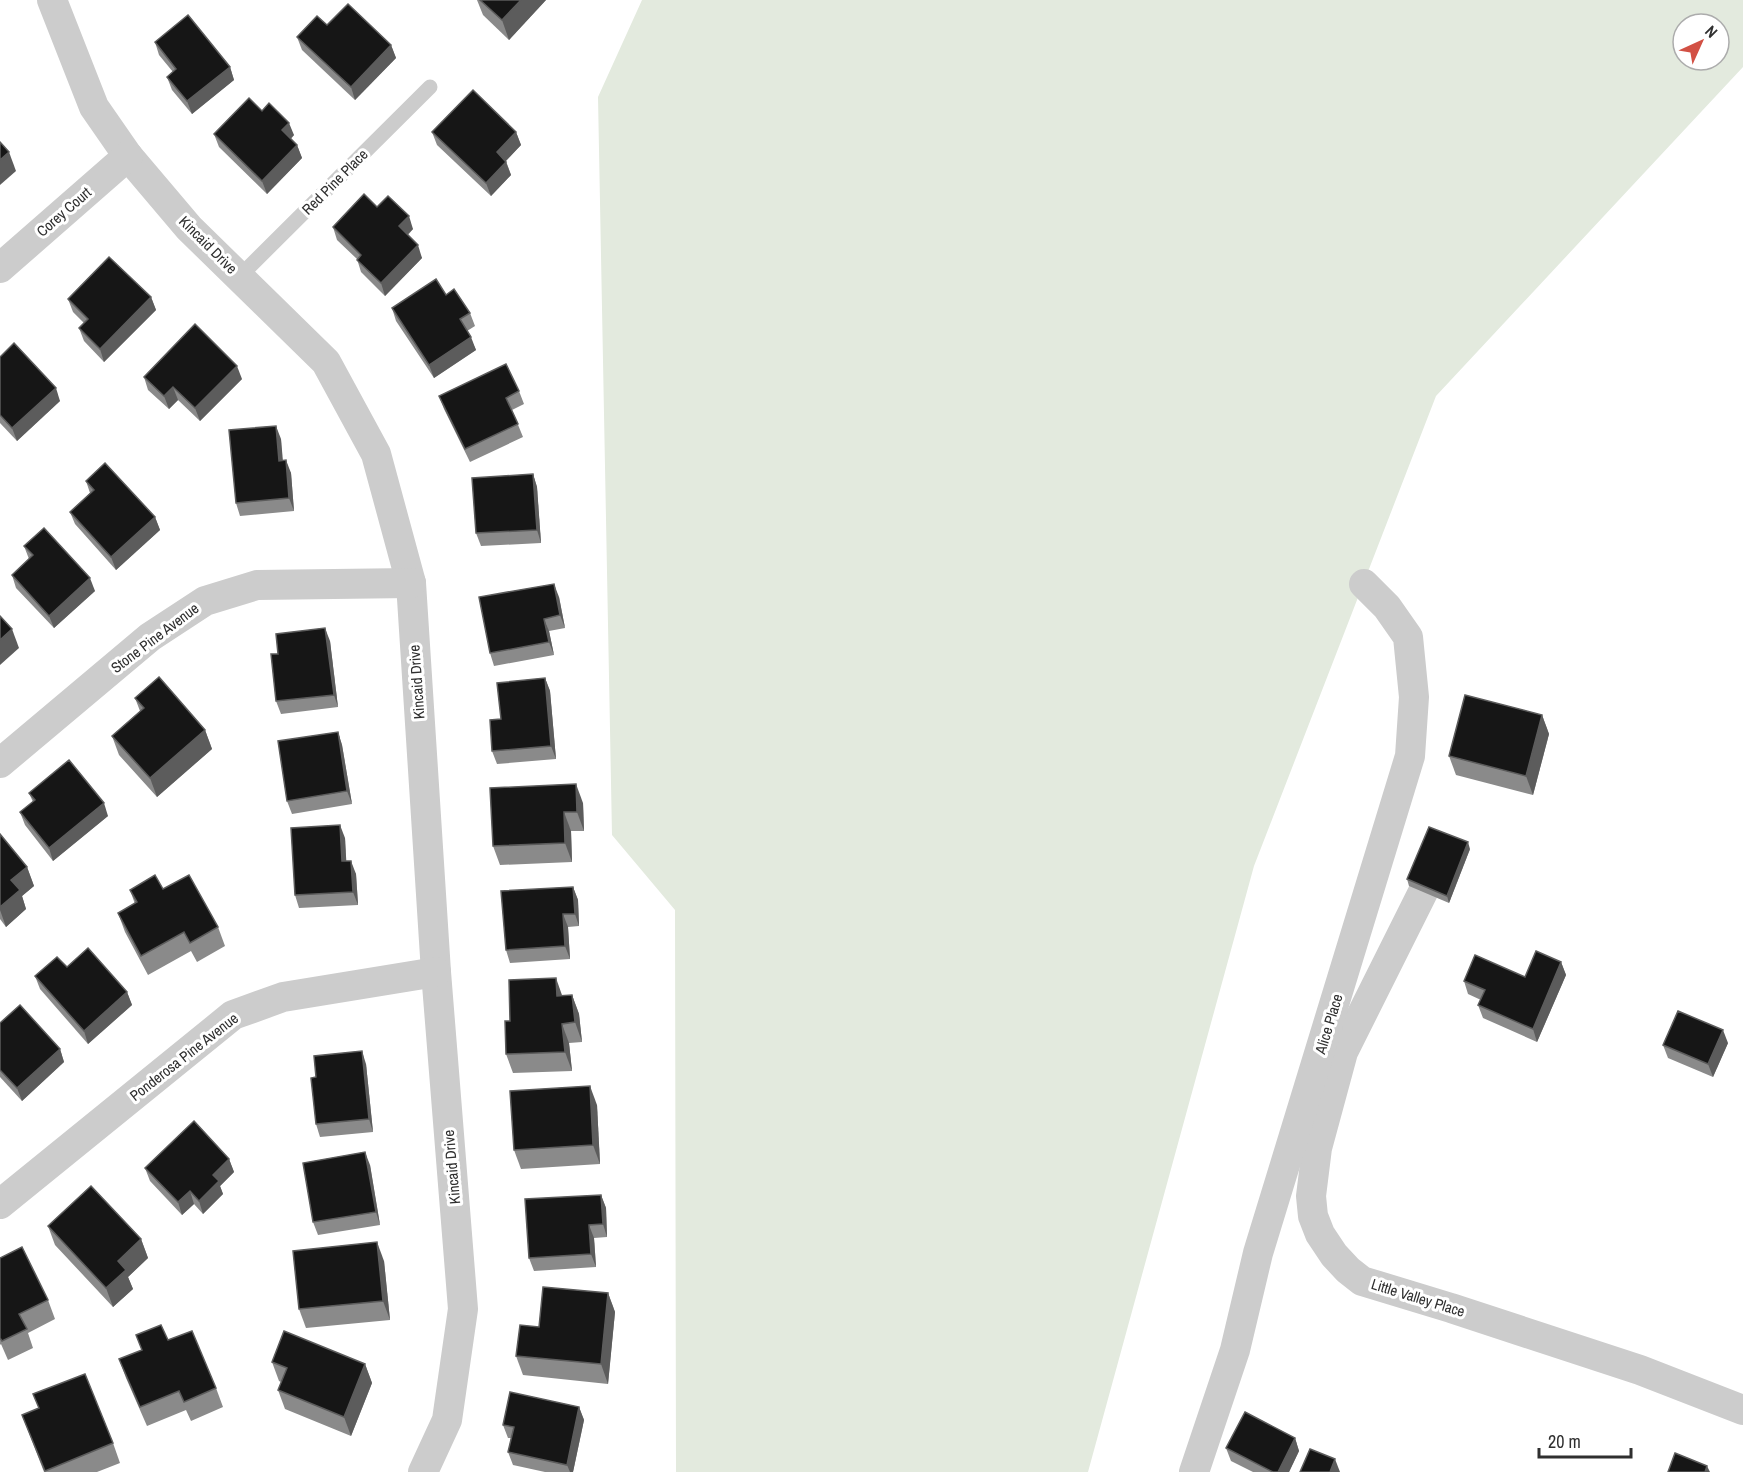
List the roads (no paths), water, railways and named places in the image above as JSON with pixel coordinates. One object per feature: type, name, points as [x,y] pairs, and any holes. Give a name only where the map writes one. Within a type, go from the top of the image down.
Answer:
[{"type":"street","name":"Kincaid Drive","points":[[52,0],[94,107],[128,156],[189,228],[326,362],[376,454],[411,584],[436,972],[463,1309],[447,1420],[423,1472]]},
{"type":"street","name":"Corey Court","points":[[0,268],[128,156]]},
{"type":"street","name":"Stone Pine Avenue","points":[[0,763],[150,637],[204,601],[257,585],[411,584]]},
{"type":"street","name":"Alice Place","points":[[1194,1472],[1235,1350],[1258,1254],[1410,756],[1414,698],[1408,637],[1387,607],[1364,584]]},
{"type":"street","name":"Little Valley Place","points":[[1423,892],[1343,1052],[1317,1148],[1311,1196],[1312,1216],[1320,1234],[1334,1255],[1362,1281],[1629,1366],[1743,1410]]},
{"type":"street","name":"Ponderosa Pine Avenue","points":[[0,1204],[233,1015],[283,997],[436,972]]},
{"type":"lane","name":"Red Pine Place","points":[[239,277],[430,87]]}]
